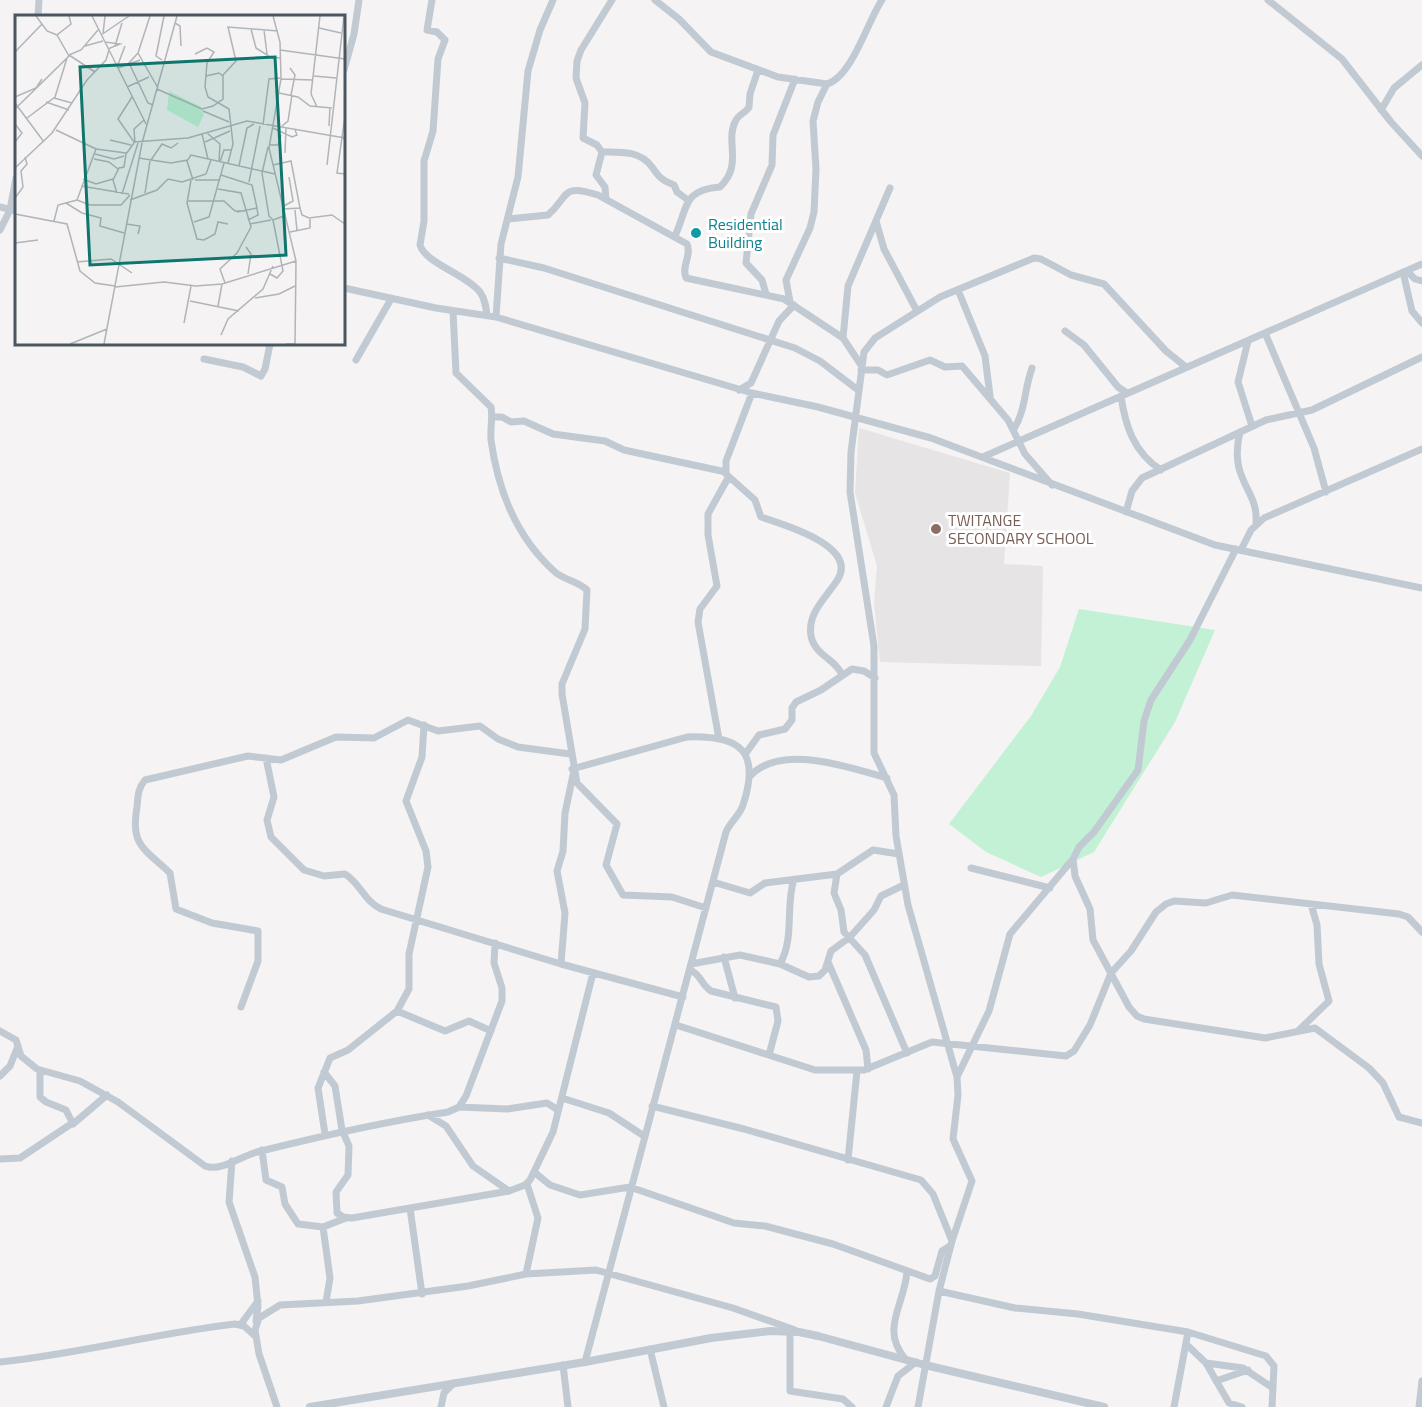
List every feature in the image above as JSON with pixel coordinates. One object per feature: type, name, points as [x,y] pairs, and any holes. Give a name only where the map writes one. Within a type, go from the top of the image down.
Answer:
[{"type":"street","points":[[38,15],[39,0]]},
{"type":"street","points":[[345,66],[354,34],[358,0]]},
{"type":"street","points":[[432,0],[427,30],[437,32],[445,40],[438,58],[433,131],[424,161],[424,220],[420,245],[426,256],[459,274],[479,291],[484,299],[487,315]]},
{"type":"street","points":[[496,317],[500,258],[518,177],[528,71],[540,30],[553,0]]},
{"type":"street","points":[[602,152],[597,145],[583,138],[585,103],[578,86],[576,72],[581,50],[612,0]]},
{"type":"street","points":[[655,0],[679,19],[706,49],[778,77],[827,84],[834,82],[849,61],[882,0]]},
{"type":"street","points":[[1268,0],[1329,47],[1356,75],[1381,110],[1422,156]]},
{"type":"street","points":[[1381,110],[1394,87],[1422,65]]},
{"type":"street","points":[[675,237],[688,200],[698,191],[720,187],[728,180],[732,169],[734,124],[749,107],[750,94],[758,70]]},
{"type":"street","points":[[766,294],[762,280],[746,263],[751,214],[772,165],[772,135],[795,79]]},
{"type":"street","points":[[792,303],[786,280],[810,228],[814,212],[816,177],[814,110],[827,84]]},
{"type":"street","points":[[602,152],[596,175],[605,187],[606,199]]},
{"type":"street","points":[[602,152],[635,154],[650,165],[659,178],[674,184],[677,192],[688,200]]},
{"type":"street","points":[[0,230],[13,210],[15,189]]},
{"type":"street","points":[[843,338],[849,286],[890,189]]},
{"type":"street","points":[[508,219],[548,215],[565,193],[570,191],[584,191],[606,199],[675,237],[689,248],[684,271],[686,278],[766,294],[792,303],[843,338],[861,368]]},
{"type":"street","points":[[0,207],[13,210]]},
{"type":"street","points":[[876,221],[884,249],[916,311]]},
{"type":"street","points":[[500,258],[544,268],[807,353],[858,390]]},
{"type":"street","points":[[918,1407],[939,1291],[951,1244],[972,1182],[953,1139],[957,1077],[917,942],[904,885],[898,854],[894,795],[874,753],[875,678],[870,618],[850,492],[850,452],[861,368],[867,344],[916,311],[958,290],[991,278],[1023,261],[1041,259],[1071,275],[1104,284],[1166,351],[1186,367]]},
{"type":"street","points":[[985,456],[1422,264]]},
{"type":"street","points":[[1405,272],[1415,279],[1422,280]]},
{"type":"street","points":[[1405,272],[1412,311],[1422,323]]},
{"type":"street","points":[[345,288],[453,311],[496,317],[739,390],[856,417],[985,456],[1054,487],[1199,540],[1422,588]]},
{"type":"street","points":[[958,290],[986,360],[986,376],[991,399]]},
{"type":"street","points":[[356,360],[391,298]]},
{"type":"street","points":[[739,390],[751,383],[781,318],[792,303]]},
{"type":"street","points":[[453,311],[456,373],[489,404],[492,417],[492,445],[509,512],[525,539],[547,564],[557,574],[584,586],[588,592],[585,629],[562,689],[570,754],[579,787],[617,824],[606,861],[620,893],[672,897],[706,908]]},
{"type":"street","points":[[1065,331],[1084,345],[1124,394],[1127,430],[1152,465],[1161,470]]},
{"type":"street","points":[[1265,333],[1314,448],[1326,492]]},
{"type":"street","points":[[1248,341],[1238,382],[1252,426]]},
{"type":"street","points":[[204,359],[238,365],[261,376],[265,369],[270,345]]},
{"type":"street","points":[[1126,512],[1136,484],[1142,478],[1275,416],[1299,413],[1354,391],[1422,357]]},
{"type":"street","points":[[861,368],[878,370],[885,375],[930,360],[945,367],[960,365],[991,399],[1014,429],[1032,463],[1054,487]]},
{"type":"street","points":[[1014,429],[1024,411],[1023,395],[1032,368]]},
{"type":"street","points":[[719,739],[698,622],[700,609],[717,586],[708,535],[708,514],[727,475],[726,461],[752,393]]},
{"type":"street","points":[[492,417],[501,417],[511,422],[524,421],[553,434],[605,441],[624,450],[702,466],[727,475],[755,500],[761,517],[810,535],[831,549],[839,560],[841,571],[838,580],[825,594],[811,627],[811,638],[826,659],[838,666],[842,675]]},
{"type":"street","points":[[1240,432],[1236,451],[1237,467],[1254,506],[1256,523]]},
{"type":"street","points":[[957,1077],[989,1011],[1010,934],[1073,859],[1079,846],[1094,832],[1134,776],[1140,763],[1144,722],[1151,700],[1190,640],[1256,523],[1422,449]]},
{"type":"street","points":[[746,753],[759,735],[785,729],[792,720],[794,704],[801,698],[821,690],[852,669],[875,678]]},
{"type":"street","points":[[241,1007],[258,961],[258,931],[212,922],[176,909],[171,890],[170,873],[151,858],[135,835],[134,819],[138,790],[145,780],[248,756],[285,759],[336,737],[374,738],[408,720],[442,731],[481,727],[498,739],[518,747],[570,754]]},
{"type":"street","points":[[325,1134],[318,1091],[330,1058],[348,1050],[397,1011],[410,984],[409,954],[428,874],[427,859],[406,801],[422,757],[424,724]]},
{"type":"street","points":[[573,771],[687,737],[719,739],[746,753],[750,761],[750,776],[742,808],[726,832],[585,1362]]},
{"type":"street","points":[[266,758],[274,797],[267,827],[274,841],[302,869],[324,876],[345,874],[354,881],[372,905],[561,964],[683,997]]},
{"type":"street","points":[[750,776],[766,762],[790,758],[887,778]]},
{"type":"street","points":[[561,964],[565,913],[557,870],[563,851],[565,813],[573,771]]},
{"type":"street","points":[[713,882],[750,893],[761,884],[837,874],[873,850],[898,854]]},
{"type":"street","points":[[1073,859],[1075,876],[1090,909],[1092,937],[1129,1007],[1144,1019],[1265,1038],[1315,1028],[1369,1068],[1383,1083],[1399,1117],[1422,1123]]},
{"type":"street","points":[[971,868],[1050,888]]},
{"type":"street","points":[[837,874],[834,893],[841,910],[843,930],[865,955],[907,1053]]},
{"type":"street","points":[[780,964],[790,929],[790,896],[794,879]]},
{"type":"street","points":[[691,967],[724,957],[740,955],[780,964],[814,977],[822,973],[833,949],[850,938],[874,910],[881,896],[904,885]]},
{"type":"street","points":[[676,1025],[815,1070],[868,1069],[932,1042],[1052,1056],[1070,1054],[1090,1025],[1111,973],[1131,951],[1156,912],[1174,901],[1206,903],[1232,895],[1399,914],[1408,917],[1422,932]]},
{"type":"street","points":[[1297,1032],[1329,1001],[1319,964],[1317,925],[1311,904]]},
{"type":"street","points":[[459,1107],[503,996],[494,963],[495,943]]},
{"type":"street","points":[[724,957],[735,998]]},
{"type":"street","points":[[828,962],[866,1050],[868,1069]]},
{"type":"street","points":[[691,967],[706,988],[735,998],[772,1006],[778,1010],[778,1021],[769,1054]]},
{"type":"street","points":[[262,1150],[266,1180],[282,1187],[285,1204],[298,1224],[323,1227],[346,1218],[509,1191],[527,1184],[550,1138],[593,973]]},
{"type":"street","points":[[397,1011],[445,1031],[469,1021],[491,1031]]},
{"type":"street","points":[[0,1031],[16,1040],[23,1058],[40,1070],[80,1081],[107,1095],[205,1166],[213,1168],[262,1150],[325,1134],[448,1112],[459,1107],[507,1109],[547,1103],[558,1110]]},
{"type":"street","points":[[0,1076],[10,1066],[18,1047]]},
{"type":"street","points":[[40,1070],[40,1097],[66,1110],[72,1124]]},
{"type":"street","points":[[848,1160],[857,1071]]},
{"type":"street","points":[[324,1072],[335,1086],[342,1130],[348,1143],[349,1173],[338,1187],[336,1207],[338,1212],[346,1218]]},
{"type":"street","points":[[0,1159],[20,1158],[78,1122],[107,1095]]},
{"type":"street","points":[[562,1098],[609,1113],[644,1136]]},
{"type":"street","points":[[652,1106],[744,1129],[925,1183],[933,1194],[951,1244]]},
{"type":"street","points":[[428,1115],[446,1126],[473,1166],[509,1191]]},
{"type":"street","points":[[232,1161],[230,1205],[238,1234],[248,1250],[258,1301],[255,1336],[277,1407]]},
{"type":"street","points":[[534,1172],[550,1185],[580,1195],[630,1187],[734,1223],[765,1226],[812,1238],[932,1279],[941,1254],[951,1244]]},
{"type":"street","points":[[526,1274],[538,1218],[527,1184]]},
{"type":"street","points":[[410,1208],[422,1294]]},
{"type":"street","points":[[323,1227],[330,1282],[326,1302]]},
{"type":"street","points":[[256,1324],[265,1313],[280,1305],[422,1294],[526,1274],[582,1270],[609,1271],[738,1310],[794,1332],[1104,1407]]},
{"type":"street","points":[[907,1271],[906,1283],[895,1315],[893,1340],[911,1361]]},
{"type":"street","points":[[939,1291],[1015,1308],[1078,1314],[1188,1332],[1270,1359],[1274,1366],[1272,1407]]},
{"type":"street","points":[[241,1324],[258,1301]]},
{"type":"street","points":[[0,1362],[53,1356],[200,1328],[241,1324],[255,1336]]},
{"type":"street","points":[[310,1407],[346,1404],[711,1338],[794,1332]]},
{"type":"street","points":[[794,1332],[790,1391],[843,1399],[852,1407]]},
{"type":"street","points":[[1174,1407],[1188,1332]]},
{"type":"street","points":[[1186,1344],[1206,1363],[1229,1403],[1242,1407]]},
{"type":"street","points":[[650,1349],[664,1407]]},
{"type":"street","points":[[885,1407],[898,1376],[911,1361]]},
{"type":"street","points":[[1206,1363],[1248,1370],[1273,1388]]},
{"type":"street","points":[[563,1365],[568,1407]]},
{"type":"street","points":[[1216,1381],[1248,1370]]},
{"type":"street","points":[[1419,1407],[1422,1381]]},
{"type":"street","points":[[441,1407],[444,1393],[454,1383]]},
{"type":"shaded area","name":"TWITANGE SECONDARY SCHOOL","points":[[859,428],[1010,473],[1004,564],[1043,566],[1041,666],[880,662],[874,603],[877,566],[855,493]]},
{"type":"green space","points":[[1079,609],[1215,630],[1175,722],[1094,852],[1041,877],[986,852],[949,824],[1031,716],[1060,667]]},
{"type":"place","name":"Residential Building","points":[[696,233]]},
{"type":"place","name":"TWITANGE SECONDARY SCHOOL","points":[[936,529]]}]
